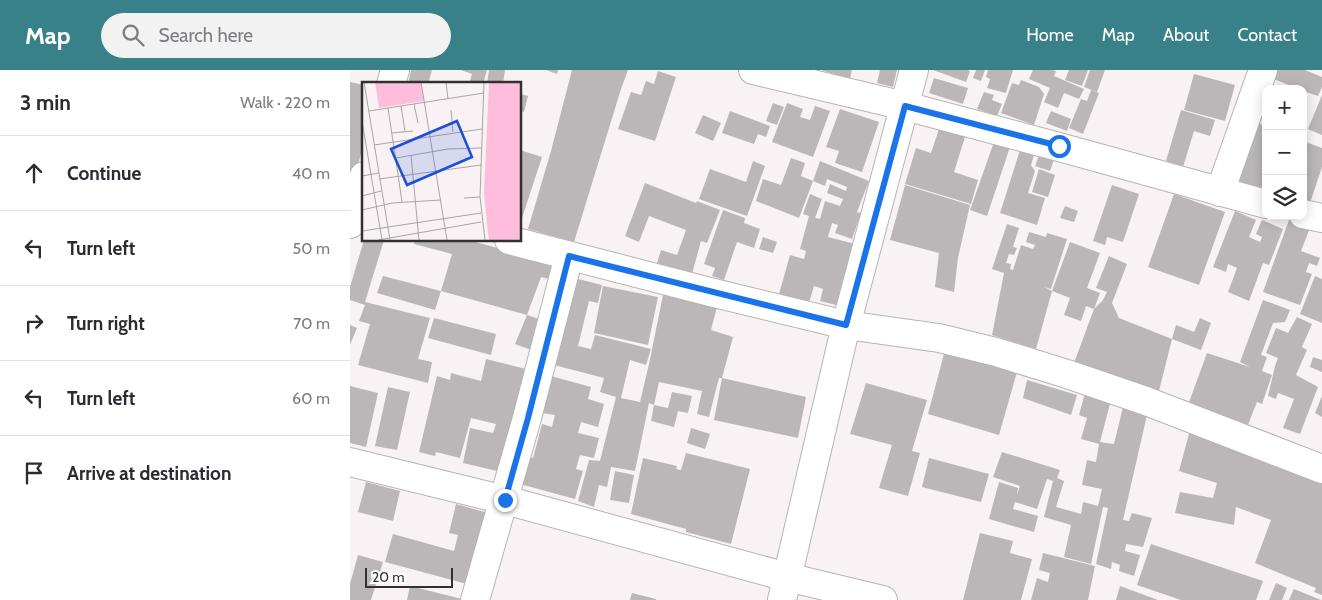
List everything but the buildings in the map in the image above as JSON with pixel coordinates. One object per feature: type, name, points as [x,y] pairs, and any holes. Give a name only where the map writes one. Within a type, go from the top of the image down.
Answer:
[{"type":"street","points":[[753,70],[905,106],[1059,146],[1262,203]]},
{"type":"street","points":[[784,588],[846,325],[914,70]]},
{"type":"street","points":[[1220,192],[1263,70]]},
{"type":"street","points":[[1307,215],[1322,218]]},
{"type":"street","points":[[513,241],[846,325],[939,338],[996,352],[1146,401],[1322,469]]},
{"type":"street","points":[[475,600],[528,418],[569,256]]},
{"type":"street","points":[[350,462],[505,500],[784,588],[882,600]]},
{"type":"route","points":[[505,500],[569,256],[846,325],[905,106],[1059,146]]}]
